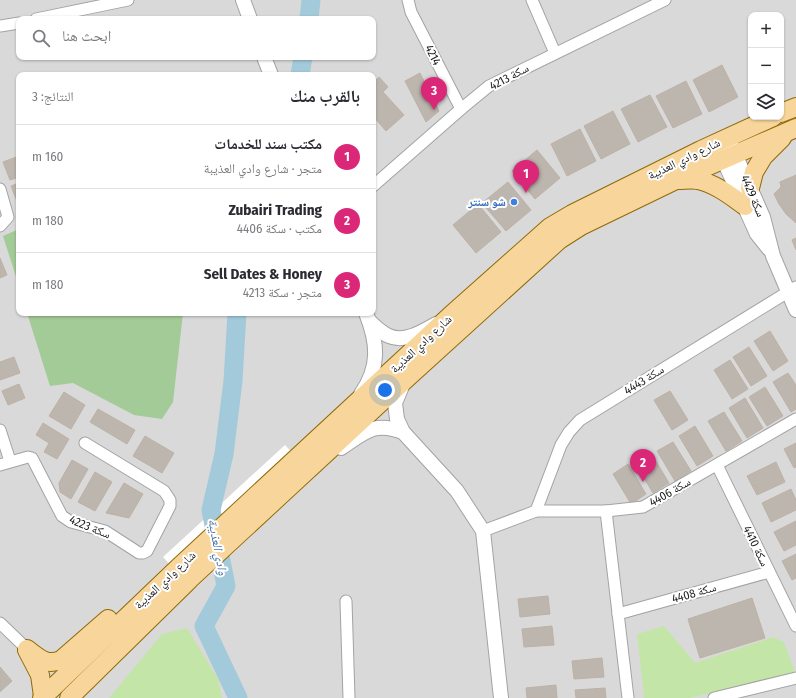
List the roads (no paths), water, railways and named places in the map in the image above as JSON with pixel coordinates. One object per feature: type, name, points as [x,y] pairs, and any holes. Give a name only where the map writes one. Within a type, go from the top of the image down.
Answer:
[{"type":"main road","points":[[784,113],[796,107]]},
{"type":"main road","name":"شارع وادي العذيبة","points":[[69,698],[184,573],[302,465],[405,380],[559,240],[581,226],[676,180],[768,120]]},
{"type":"main road","points":[[750,188],[754,172],[763,156],[793,129]]},
{"type":"main road","name":"شارع وادي العذيبة","points":[[302,465],[353,406],[452,314],[550,228],[572,214],[725,148],[793,129]]},
{"type":"main road","points":[[676,180],[697,180],[713,185],[745,206]]},
{"type":"main road","name":"شارع وادي العذيبة","points":[[42,697],[133,610],[184,573]]},
{"type":"main road","points":[[27,649],[41,660],[54,663],[61,660],[107,619],[121,612],[133,610]]},
{"type":"main road","points":[[27,649],[40,675],[42,697]]},
{"type":"street","points":[[51,16],[128,0]]},
{"type":"street","points":[[243,0],[249,16]]},
{"type":"street","name":"4214","points":[[408,0],[411,12],[461,109]]},
{"type":"street","points":[[532,0],[555,53]]},
{"type":"street","name":"سكة 4213","points":[[376,183],[489,86],[665,0]]},
{"type":"street","points":[[0,26],[16,23]]},
{"type":"street","points":[[265,60],[270,72]]},
{"type":"street","name":"سكة 4429","points":[[725,148],[750,188],[763,217],[774,256]]},
{"type":"street","name":"سكة 4429","points":[[725,148],[745,206],[757,234],[774,256],[792,289],[796,310]]},
{"type":"street","points":[[0,189],[8,217],[0,226]]},
{"type":"street","name":"سكة 4443","points":[[536,512],[561,444],[568,432],[580,420],[792,289]]},
{"type":"street","points":[[368,317],[382,332],[400,339],[424,330],[452,314]]},
{"type":"street","points":[[353,406],[364,390],[376,362],[376,346],[368,317]]},
{"type":"street","points":[[405,380],[395,403],[397,419],[403,432],[457,491],[483,531],[501,698]]},
{"type":"street","name":"سكة 4406","points":[[483,531],[536,512],[606,511],[644,507],[796,419]]},
{"type":"street","points":[[302,465],[371,428],[384,427],[403,432]]},
{"type":"street","points":[[0,430],[5,463]]},
{"type":"street","name":"سكة 4223","points":[[5,463],[28,457],[34,460],[62,516],[71,522],[105,531],[139,553],[143,553],[146,551],[170,506],[167,495],[164,491],[85,443]]},
{"type":"street","name":"سكة 4410","points":[[717,466],[796,626]]},
{"type":"street","points":[[606,511],[628,698]]},
{"type":"street","name":"سكة 4408","points":[[618,614],[769,572]]},
{"type":"street","points":[[346,601],[349,698]]},
{"type":"street","points":[[0,623],[27,649]]},
{"type":"street","points":[[714,698],[796,678]]},
{"type":"waterway","name":"وادي العذيبة","points":[[309,16],[311,0]]},
{"type":"waterway","name":"وادي العذيبة","points":[[300,72],[302,60]]},
{"type":"waterway","name":"وادي العذيبة","points":[[237,316],[233,381],[224,454],[211,510],[226,586],[204,626],[238,698]]},
{"type":"place","name":"Sell Dates & Honey","points":[[434,110]]},
{"type":"place","name":"مكتب سند للخدمات","points":[[526,193]]},
{"type":"place","name":"شو سنتر","points":[[514,202]]},
{"type":"place","name":"Zubairi Trading","points":[[643,482]]}]
